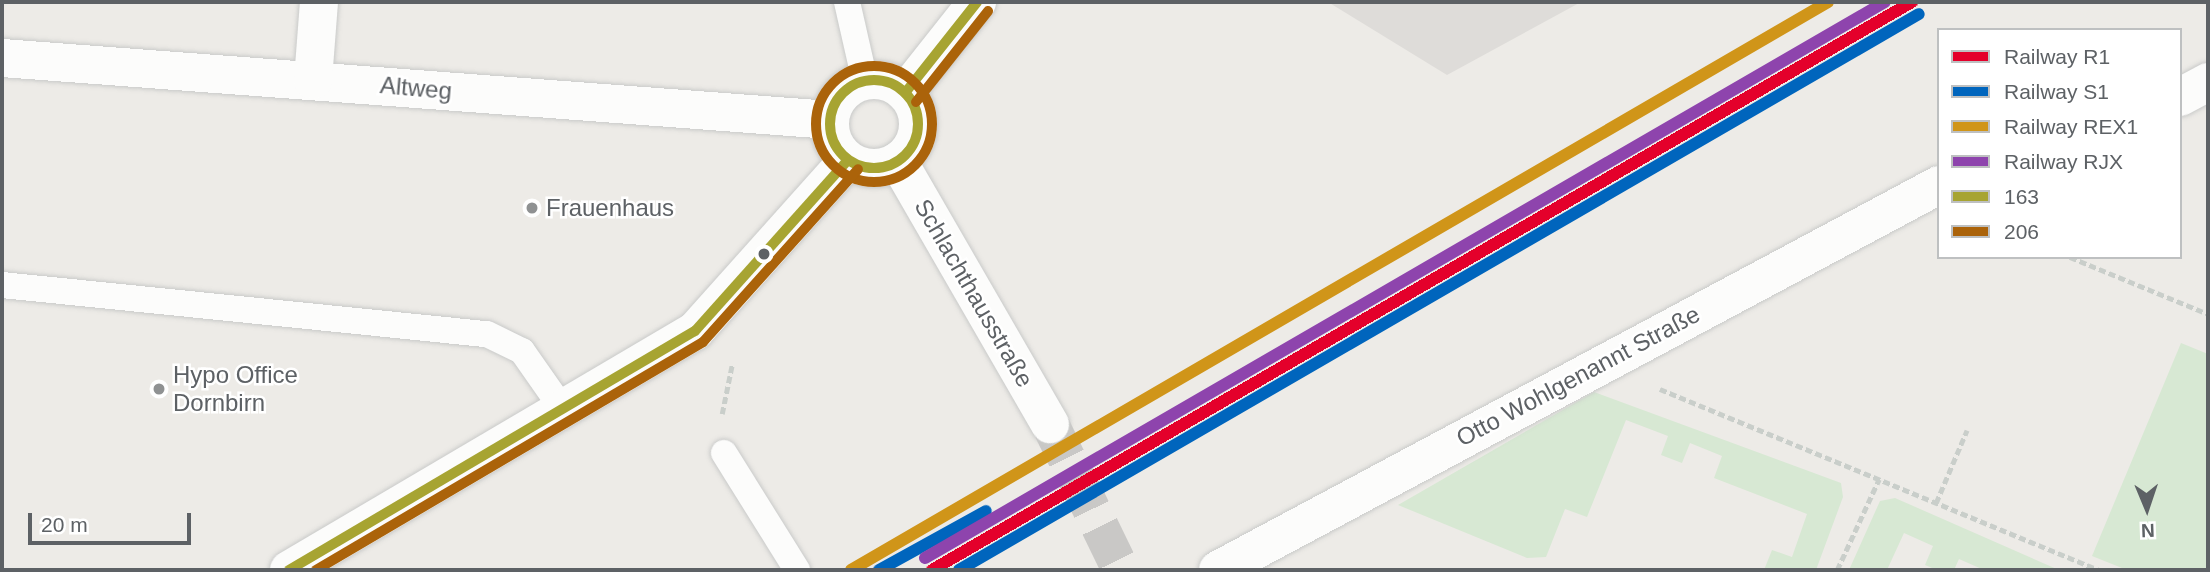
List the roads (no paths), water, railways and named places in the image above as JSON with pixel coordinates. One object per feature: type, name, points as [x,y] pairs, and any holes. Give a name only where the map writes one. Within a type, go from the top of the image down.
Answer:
[{"type":"street","points":[[313,80],[319,2]]},
{"type":"street","points":[[905,93],[977,2]]},
{"type":"street","name":"Altweg","points":[[2,58],[830,120]]},
{"type":"street","points":[[879,80],[905,93],[918,128],[908,153],[898,161],[873,169],[848,160],[834,142],[830,120],[841,95],[865,81],[879,80]]},
{"type":"street","points":[[2182,96],[2208,82]]},
{"type":"street","points":[[289,570],[564,411],[695,331],[848,160]]},
{"type":"street","name":"Schlachthausstraße","points":[[898,161],[1050,424]]},
{"type":"street","name":"Otto Wohlgenannt Straße","points":[[1218,570],[1937,186]]},
{"type":"lane","points":[[847,2],[865,81]]},
{"type":"lane","points":[[2,285],[487,334],[522,351],[564,411]]},
{"type":"lane","points":[[724,453],[797,570]]},
{"type":"tunnel","points":[[1050,424],[1121,570]]},
{"type":"rail line","name":"REX1","points":[[851,570],[1828,2]]},
{"type":"rail line","name":"RJX","points":[[925,558],[1885,2]]},
{"type":"rail line","name":"R1","points":[[932,570],[1912,2]]},
{"type":"rail line","name":"S1","points":[[959,570],[1919,14]]},
{"type":"rail line","name":"S1","points":[[879,570],[986,511]]},
{"type":"place","name":"Frauenhaus","points":[[532,208]]},
{"type":"place","name":"Hypo Office Dornbirn","points":[[159,389]]}]
